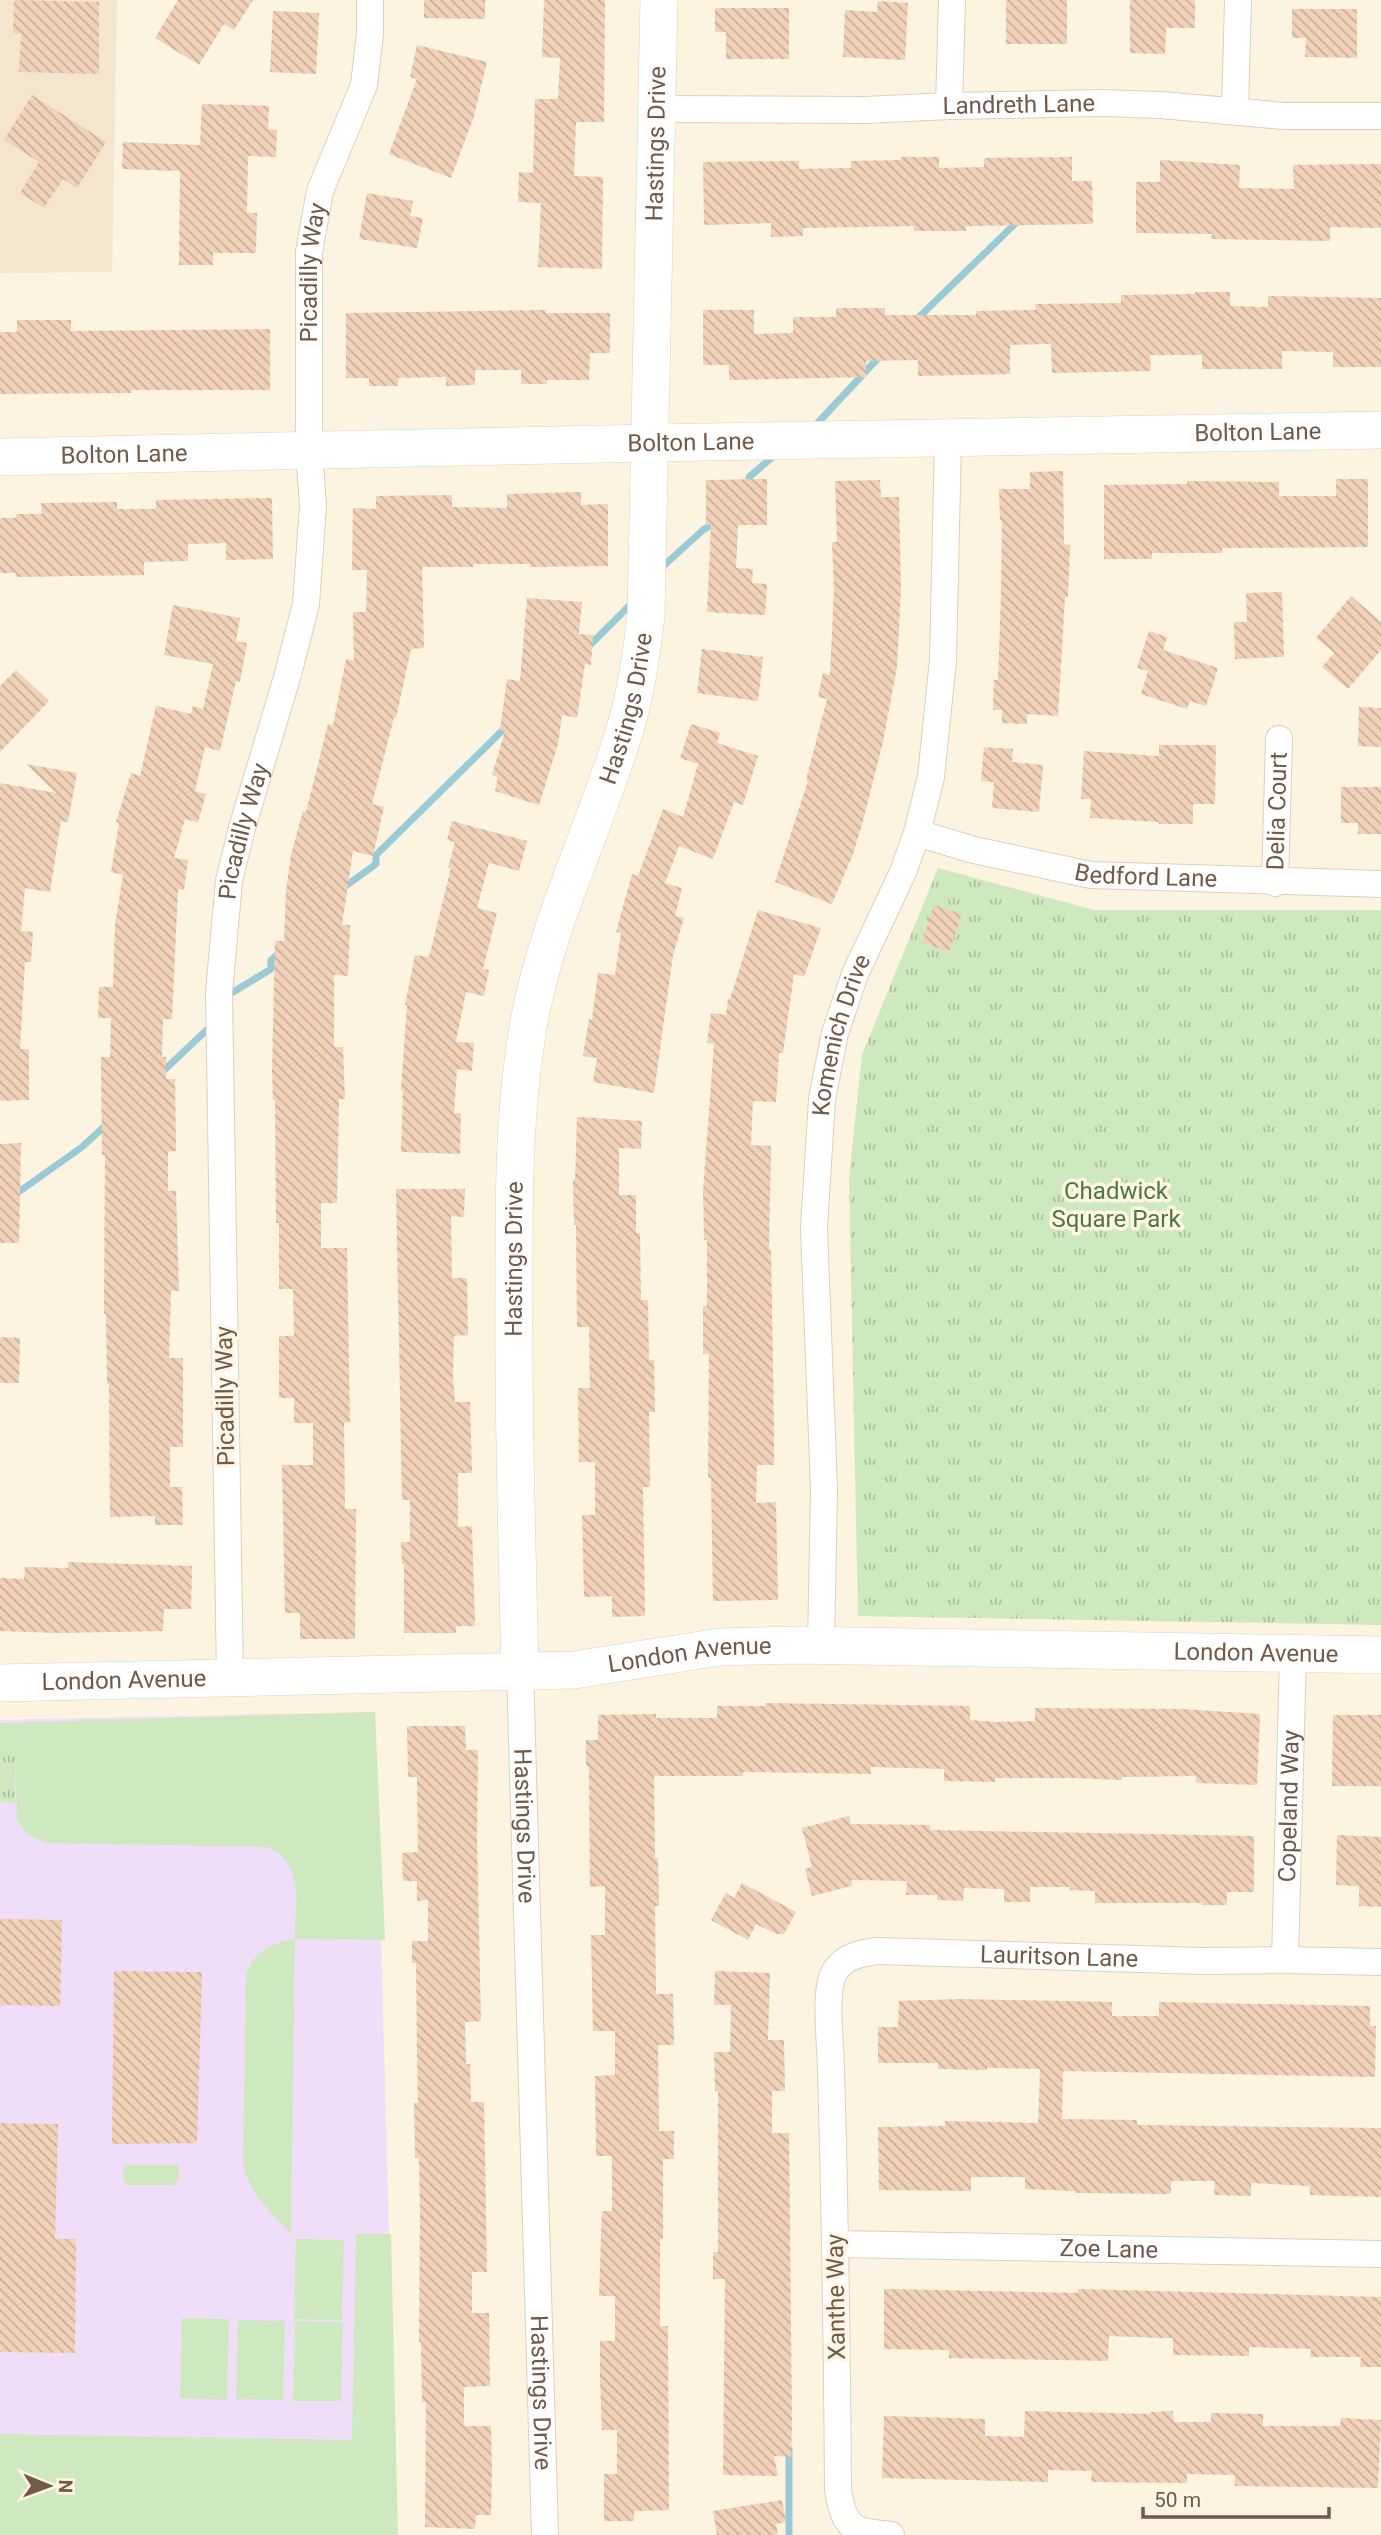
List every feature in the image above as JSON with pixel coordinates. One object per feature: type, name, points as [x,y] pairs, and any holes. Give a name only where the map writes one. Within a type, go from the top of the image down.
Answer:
[{"type":"street","name":"Picadilly Way","points":[[230,1679],[219,992],[229,881],[306,604],[313,506],[309,450],[309,252],[320,191],[364,85],[370,34],[370,0]]},
{"type":"street","name":"Hastings Drive","points":[[545,2535],[520,1670],[514,1354],[514,1151],[527,1035],[540,972],[568,881],[587,838],[622,740],[641,660],[646,615],[651,443],[659,0]]},
{"type":"street","points":[[949,106],[952,0]]},
{"type":"street","points":[[1235,110],[1238,0]]},
{"type":"street","name":"Landreth Lane","points":[[657,109],[866,110],[1102,103],[1235,110],[1284,116],[1381,116]]},
{"type":"street","name":"Bolton Lane","points":[[0,457],[1381,430]]},
{"type":"street","name":"Komenich Drive","points":[[821,1644],[824,1490],[814,1228],[822,1099],[835,1033],[855,974],[903,873],[918,832],[931,776],[943,660],[948,439]]},
{"type":"street","name":"Delia Court","points":[[1275,883],[1279,739]]},
{"type":"street","name":"Bedford Lane","points":[[918,832],[974,849],[1091,875],[1275,883],[1381,884]]},
{"type":"street","name":"London Avenue","points":[[0,1683],[574,1670],[720,1647],[821,1644],[1381,1655]]},
{"type":"street","name":"Copeland Way","points":[[1285,1959],[1293,1654]]},
{"type":"street","name":"Lauritson Lane","points":[[831,2064],[828,1994],[835,1971],[848,1958],[858,1954],[877,1951],[1203,1961],[1285,1959],[1381,1962]]},
{"type":"street","name":"Xanthe Way","points":[[831,2064],[838,2489],[841,2508],[852,2527],[861,2532],[891,2535]]},
{"type":"street","name":"Zoe Lane","points":[[836,2244],[1381,2254]]},
{"type":"shaded area","points":[[0,0],[117,0],[112,272],[0,273]]},
{"type":"shaded area","points":[[375,1712],[397,2535],[0,2535],[0,1720]]},
{"type":"green space","name":"Chadwick Square Park","points":[[938,868],[1094,910],[1381,910],[1381,1625],[858,1616],[849,1178],[862,1055]]},
{"type":"green space","points":[[375,1712],[385,1940],[295,1939],[291,2233],[254,2192],[243,2161],[246,1975],[254,1960],[264,1950],[295,1938],[295,1886],[288,1863],[268,1847],[48,1843],[38,1840],[26,1832],[17,1819],[15,1756],[0,1755],[0,1723]]},
{"type":"green space","points":[[0,1755],[15,1756],[15,1803],[0,1802]]},
{"type":"green space","points":[[124,2165],[178,2165],[179,2180],[174,2185],[129,2185],[123,2181]]},
{"type":"green space","points":[[356,2234],[391,2234],[398,2535],[0,2535],[0,2434],[352,2440]]},
{"type":"green space","points":[[296,2239],[344,2240],[342,2320],[294,2319]]},
{"type":"green space","points":[[182,2318],[229,2319],[227,2400],[180,2398]]},
{"type":"green space","points":[[238,2320],[285,2321],[283,2400],[236,2399]]},
{"type":"green space","points":[[295,2321],[343,2322],[341,2401],[293,2401]]},
{"type":"building","points":[[14,0],[99,2],[99,74],[19,72],[21,33],[13,33]]},
{"type":"building","points":[[178,0],[253,0],[234,30],[224,24],[199,65],[155,38]]},
{"type":"building","points":[[424,0],[485,0],[485,19],[424,18]]},
{"type":"building","points":[[544,0],[605,0],[604,122],[576,122],[574,176],[603,177],[602,269],[538,267],[541,203],[518,202],[519,172],[533,173],[535,99],[558,99],[560,58],[542,57]]},
{"type":"building","points":[[1006,0],[1067,0],[1067,44],[1006,44]]},
{"type":"building","points":[[1130,0],[1195,0],[1195,28],[1166,28],[1165,54],[1130,53]]},
{"type":"building","points":[[878,1],[908,3],[905,60],[843,57],[845,10],[877,12]]},
{"type":"building","points":[[715,8],[789,8],[789,59],[726,59],[726,32],[715,32]]},
{"type":"building","points":[[1292,9],[1357,9],[1357,58],[1305,57],[1306,38],[1292,38]]},
{"type":"building","points":[[273,11],[319,13],[316,74],[270,72]]},
{"type":"building","points":[[417,45],[487,62],[474,116],[451,178],[389,154],[417,79],[410,77]]},
{"type":"building","points":[[32,95],[106,142],[77,188],[63,179],[44,208],[20,193],[39,162],[4,140]]},
{"type":"building","points":[[202,104],[269,106],[268,129],[277,130],[276,157],[248,156],[247,213],[257,213],[256,253],[213,253],[213,265],[179,265],[180,171],[122,169],[123,142],[200,145]]},
{"type":"building","points":[[901,157],[939,157],[939,168],[984,167],[984,158],[1072,157],[1072,181],[1092,181],[1093,224],[966,226],[966,231],[914,231],[914,226],[803,228],[803,236],[771,237],[771,223],[704,225],[703,162],[799,161],[799,169],[851,168],[851,161],[901,160]]},
{"type":"building","points":[[1160,160],[1240,165],[1239,188],[1294,189],[1293,165],[1381,164],[1381,228],[1330,227],[1330,241],[1211,239],[1212,234],[1136,233],[1136,182],[1160,182]]},
{"type":"building","points":[[367,193],[413,201],[410,216],[423,218],[417,248],[359,239]]},
{"type":"building","points":[[1230,292],[1230,306],[1268,307],[1268,296],[1381,298],[1381,367],[1333,367],[1333,352],[1282,351],[1282,369],[1202,369],[1202,355],[1150,355],[1151,371],[1052,373],[1051,344],[1010,345],[1010,374],[918,376],[918,360],[866,361],[866,377],[729,380],[729,365],[703,365],[703,310],[754,310],[754,334],[793,333],[793,317],[836,317],[836,308],[885,308],[885,315],[976,315],[976,311],[1036,310],[1035,304],[1121,303],[1121,295]]},
{"type":"building","points":[[546,310],[546,313],[610,313],[610,353],[590,353],[589,380],[547,380],[547,384],[521,384],[521,370],[475,370],[475,385],[446,386],[446,377],[398,378],[398,386],[369,386],[369,378],[346,378],[346,313]]},
{"type":"building","points":[[17,320],[71,320],[71,331],[270,329],[270,390],[0,394],[0,332],[17,332]]},
{"type":"building","points":[[1063,471],[1064,544],[1070,545],[1058,716],[1027,714],[1027,724],[1002,723],[1002,710],[993,710],[994,680],[998,680],[1001,595],[1002,520],[999,489],[1030,489],[1030,472]]},
{"type":"building","points":[[767,479],[767,525],[738,525],[736,568],[753,569],[752,583],[767,584],[765,615],[707,612],[711,525],[706,525],[706,480]]},
{"type":"building","points":[[1336,479],[1368,479],[1368,547],[1222,548],[1222,553],[1152,553],[1152,559],[1104,559],[1104,485],[1187,484],[1187,481],[1279,482],[1279,496],[1336,496]]},
{"type":"building","points":[[880,480],[881,497],[899,497],[901,589],[897,667],[883,742],[863,821],[853,854],[832,904],[775,882],[808,781],[806,780],[827,699],[818,697],[823,673],[830,675],[834,590],[832,542],[837,542],[835,481]]},
{"type":"building","points":[[581,492],[581,505],[608,504],[608,566],[530,567],[530,564],[473,564],[473,567],[422,567],[424,648],[411,649],[396,718],[394,717],[372,804],[384,807],[373,856],[353,851],[342,925],[350,925],[348,976],[334,975],[334,1047],[343,1047],[345,1099],[339,1099],[337,1203],[321,1203],[321,1248],[347,1248],[350,1422],[344,1423],[345,1509],[356,1509],[355,1639],[300,1639],[300,1613],[285,1613],[282,1465],[313,1465],[313,1423],[294,1423],[294,1398],[279,1398],[279,1336],[294,1336],[293,1289],[279,1289],[279,1223],[276,1223],[275,1100],[272,1071],[275,941],[284,941],[286,890],[291,855],[303,811],[306,812],[328,724],[333,725],[346,659],[354,661],[353,612],[366,612],[367,570],[352,570],[353,508],[376,509],[376,496],[452,495],[452,507],[507,508],[507,494]]},
{"type":"building","points":[[272,498],[273,559],[226,560],[226,543],[188,544],[188,561],[144,562],[144,575],[16,577],[16,573],[0,573],[0,518],[16,518],[16,514],[42,514],[41,503],[117,502],[117,509],[156,509],[156,500]]},
{"type":"building","points":[[1282,592],[1284,657],[1235,659],[1234,622],[1247,622],[1246,593]]},
{"type":"building","points":[[1351,596],[1381,622],[1381,650],[1348,689],[1322,667],[1334,653],[1316,638]]},
{"type":"building","points":[[527,598],[582,602],[579,634],[593,635],[591,665],[585,664],[577,718],[562,715],[558,744],[539,805],[495,791],[498,777],[492,775],[505,731],[500,730],[507,679],[520,681]]},
{"type":"building","points":[[173,605],[240,618],[236,641],[247,643],[240,682],[236,681],[220,751],[205,747],[195,791],[206,794],[198,822],[185,819],[174,858],[188,860],[184,890],[178,889],[172,1019],[163,1019],[162,1057],[166,1057],[166,1079],[175,1079],[176,1151],[168,1152],[168,1191],[176,1191],[179,1291],[171,1291],[169,1358],[183,1358],[183,1447],[170,1447],[170,1487],[182,1487],[183,1525],[155,1525],[155,1516],[110,1517],[101,1057],[110,1057],[111,1018],[98,1018],[99,987],[113,987],[115,925],[123,875],[111,872],[119,823],[116,822],[131,773],[140,776],[156,706],[191,714],[193,706],[203,709],[213,664],[164,655]]},
{"type":"building","points":[[1149,631],[1167,637],[1163,650],[1218,668],[1206,706],[1190,701],[1187,709],[1141,694],[1148,671],[1137,668]]},
{"type":"building","points":[[702,649],[763,657],[758,701],[697,693]]},
{"type":"building","points":[[16,670],[49,701],[0,752],[0,686]]},
{"type":"building","points":[[1359,707],[1381,708],[1381,747],[1358,746]]},
{"type":"building","points":[[691,724],[720,733],[717,743],[758,756],[743,805],[734,802],[713,859],[679,846],[665,883],[682,888],[675,916],[684,918],[673,955],[654,1093],[593,1082],[597,1058],[583,1056],[589,1019],[592,1020],[598,973],[615,975],[621,933],[616,932],[632,874],[638,876],[663,809],[683,817],[698,764],[680,758]]},
{"type":"building","points":[[1159,745],[1216,745],[1215,804],[1193,804],[1193,824],[1090,818],[1091,799],[1081,799],[1084,751],[1159,756]]},
{"type":"building","points":[[984,747],[1013,749],[1012,762],[1043,765],[1039,812],[992,808],[994,782],[981,781]]},
{"type":"building","points":[[26,764],[77,773],[68,822],[61,821],[50,892],[25,888],[21,931],[33,932],[31,962],[25,962],[20,1049],[29,1049],[29,1100],[0,1101],[0,783],[56,793]]},
{"type":"building","points":[[1341,787],[1381,787],[1381,834],[1358,834],[1358,823],[1341,823]]},
{"type":"building","points":[[452,821],[527,841],[519,871],[489,863],[477,908],[497,913],[483,969],[489,970],[484,996],[466,992],[456,1042],[474,1043],[472,1071],[457,1069],[454,1113],[461,1113],[460,1154],[401,1152],[405,1005],[415,955],[429,957],[451,868],[448,868],[455,842],[447,840]]},
{"type":"building","points":[[934,905],[962,914],[949,952],[922,942]]},
{"type":"building","points":[[758,910],[821,928],[804,977],[794,974],[783,1053],[779,1053],[776,1102],[753,1101],[751,1145],[771,1146],[769,1249],[774,1430],[774,1465],[757,1465],[756,1503],[776,1502],[778,1600],[713,1601],[711,1478],[708,1478],[709,1354],[703,1354],[703,1306],[707,1306],[707,1240],[704,1240],[703,1191],[714,1044],[707,1043],[711,1013],[726,1015],[728,999]]},
{"type":"building","points":[[577,1117],[642,1121],[641,1149],[619,1148],[619,1195],[636,1195],[636,1233],[640,1233],[641,1300],[648,1300],[649,1360],[654,1360],[655,1412],[649,1412],[650,1487],[643,1487],[645,1616],[612,1617],[612,1596],[584,1597],[582,1515],[595,1515],[595,1462],[579,1462],[578,1388],[590,1388],[589,1327],[577,1327],[573,1180]]},
{"type":"building","points":[[21,1143],[19,1243],[0,1243],[0,1144]]},
{"type":"building","points":[[396,1189],[465,1189],[464,1217],[451,1216],[452,1278],[467,1278],[468,1335],[454,1336],[453,1376],[455,1402],[470,1402],[472,1473],[458,1473],[458,1527],[472,1526],[475,1626],[456,1626],[456,1633],[404,1633],[404,1564],[401,1542],[410,1542],[410,1500],[402,1500]]},
{"type":"building","points":[[0,1337],[20,1338],[19,1383],[0,1383]]},
{"type":"building","points":[[68,1562],[192,1566],[191,1609],[164,1609],[163,1631],[0,1631],[0,1578],[24,1579],[25,1567],[68,1568]]},
{"type":"building","points":[[765,1703],[970,1706],[970,1720],[996,1722],[1035,1721],[1035,1708],[1181,1709],[1260,1714],[1257,1785],[1196,1783],[1196,1776],[1122,1777],[1122,1780],[995,1778],[995,1782],[944,1781],[944,1769],[871,1767],[871,1774],[743,1772],[743,1776],[654,1776],[655,1858],[658,1858],[659,1906],[655,1906],[656,1994],[673,1994],[674,2045],[658,2045],[659,2131],[674,2131],[674,2159],[663,2159],[663,2239],[660,2239],[660,2326],[668,2326],[669,2510],[634,2511],[634,2521],[604,2521],[604,2474],[617,2474],[617,2430],[602,2430],[600,2341],[615,2341],[615,2296],[599,2296],[602,2211],[612,2211],[612,2156],[596,2156],[595,2076],[615,2075],[615,2031],[593,2031],[591,1935],[605,1935],[605,1886],[590,1887],[589,1766],[586,1766],[586,1740],[598,1740],[598,1715],[656,1714],[656,1718],[717,1718],[717,1706],[765,1706]]},
{"type":"building","points":[[1333,1715],[1381,1715],[1381,1786],[1332,1786]]},
{"type":"building","points":[[407,1726],[465,1726],[466,1750],[478,1750],[481,2021],[465,2022],[466,2064],[470,2064],[471,2102],[484,2102],[487,2272],[472,2272],[472,2313],[489,2313],[490,2386],[464,2387],[464,2426],[491,2426],[492,2468],[491,2515],[476,2515],[475,2529],[425,2527],[426,2402],[422,2402],[419,2342],[419,2158],[415,2158],[414,2103],[418,2103],[416,1963],[412,1963],[412,1941],[428,1941],[428,1900],[417,1901],[417,1881],[403,1881],[402,1853],[418,1852],[417,1777],[408,1777]]},
{"type":"building","points":[[849,1816],[851,1824],[930,1825],[930,1830],[1254,1836],[1254,1892],[1227,1892],[1227,1905],[1202,1905],[1095,1903],[1095,1891],[1070,1890],[1070,1887],[1030,1887],[1030,1902],[1004,1902],[1004,1889],[964,1888],[963,1901],[937,1900],[937,1895],[906,1895],[907,1881],[851,1880],[852,1886],[812,1896],[805,1869],[812,1867],[802,1828]]},
{"type":"building","points":[[1337,1835],[1381,1837],[1381,1907],[1359,1906],[1359,1886],[1336,1885]]},
{"type":"building","points":[[742,1883],[796,1912],[784,1934],[776,1934],[756,1924],[748,1940],[711,1920],[726,1893],[734,1898]]},
{"type":"building","points":[[0,1919],[62,1920],[60,2006],[0,2005]]},
{"type":"building","points":[[114,1971],[202,1972],[197,2143],[112,2144]]},
{"type":"building","points":[[715,1971],[770,1973],[768,2040],[784,2040],[785,2091],[772,2091],[772,2133],[789,2133],[792,2425],[791,2457],[774,2456],[778,2476],[723,2475],[725,2279],[713,2279],[713,2252],[718,2252],[718,2091],[715,2091],[714,2052],[730,2052],[731,2005],[714,2005]]},
{"type":"building","points":[[961,1999],[1112,2002],[1112,2016],[1159,2016],[1159,2002],[1370,2006],[1370,2026],[1376,2026],[1375,2077],[1063,2071],[1062,2119],[1137,2120],[1137,2125],[1381,2128],[1381,2197],[1310,2195],[1310,2186],[1251,2183],[1251,2196],[1214,2195],[1215,2181],[1171,2181],[1171,2194],[1075,2193],[1025,2189],[1025,2177],[971,2177],[971,2191],[879,2190],[878,2127],[945,2126],[945,2121],[1038,2123],[1040,2069],[938,2069],[938,2063],[878,2063],[878,2027],[898,2027],[899,2001]]},
{"type":"building","points":[[0,2123],[58,2124],[55,2239],[76,2239],[75,2353],[0,2352]]},
{"type":"building","points":[[884,2289],[1078,2293],[1078,2289],[1381,2297],[1381,2367],[1360,2367],[1361,2357],[1310,2357],[1311,2349],[1249,2347],[1249,2356],[1173,2355],[1173,2338],[1109,2336],[1108,2361],[949,2358],[949,2350],[884,2349]]},
{"type":"building","points":[[1025,2411],[1151,2414],[1173,2411],[1174,2422],[1211,2422],[1211,2413],[1263,2414],[1263,2426],[1340,2426],[1341,2418],[1381,2420],[1378,2488],[1235,2486],[1235,2475],[1187,2474],[1187,2483],[1091,2482],[1092,2471],[1048,2470],[1048,2482],[882,2478],[884,2416],[985,2419],[985,2436],[1024,2437]]},
{"type":"building","points":[[782,2500],[786,2522],[776,2524],[778,2535],[717,2535],[713,2511]]},
{"type":"waterway","points":[[916,320],[1020,219]]},
{"type":"waterway","points":[[814,427],[880,356]]},
{"type":"waterway","points":[[749,487],[749,477],[775,455]]},
{"type":"waterway","points":[[660,569],[703,530],[717,521]]},
{"type":"waterway","points":[[588,647],[634,601]]},
{"type":"waterway","points":[[343,888],[376,864],[376,855],[509,724]]},
{"type":"waterway","points":[[225,997],[271,969],[271,960],[281,951]]},
{"type":"waterway","points":[[159,1075],[212,1025]]},
{"type":"waterway","points":[[0,1197],[9,1191],[20,1191],[82,1147],[107,1124]]},
{"type":"waterway","points":[[789,2449],[789,2535]]}]
